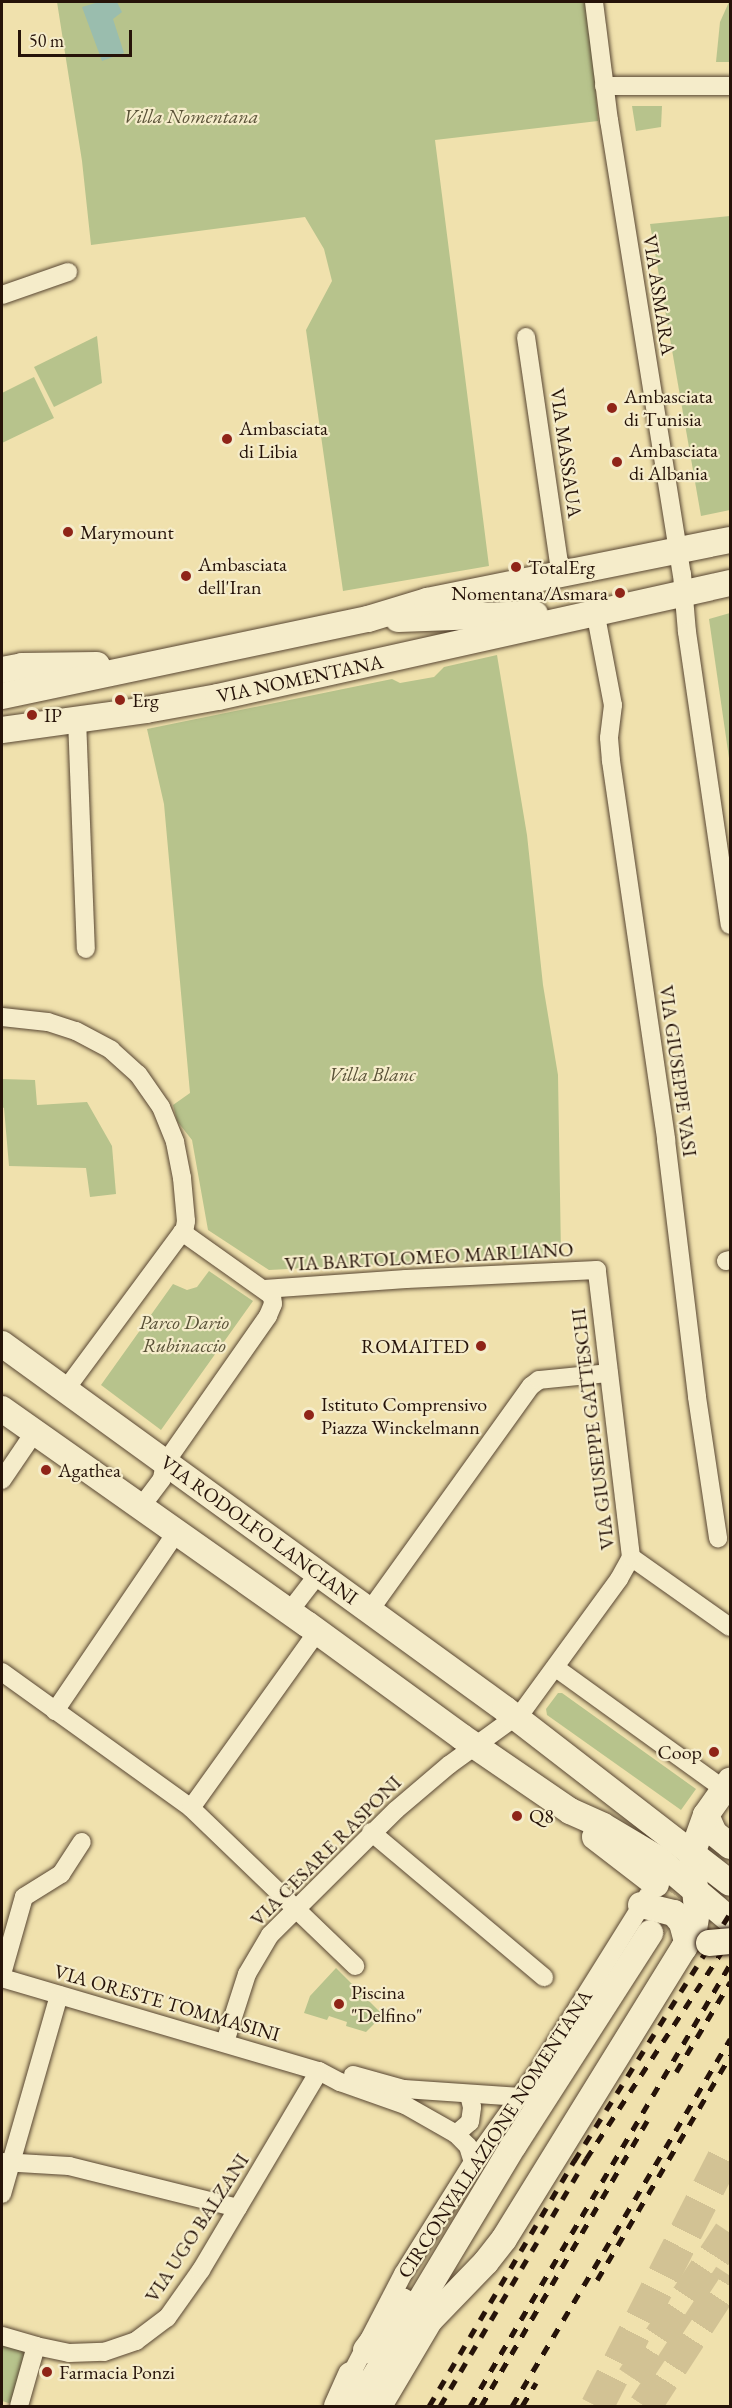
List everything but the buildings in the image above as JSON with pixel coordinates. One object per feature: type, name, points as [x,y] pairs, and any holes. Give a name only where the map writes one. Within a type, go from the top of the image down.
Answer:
[{"type":"street","name":"VIA ASMARA","points":[[594,2],[604,86],[684,595],[687,632],[730,925]]},
{"type":"street","points":[[604,86],[730,86]]},
{"type":"street","points":[[2,295],[68,272]]},
{"type":"street","name":"VIA MASSAUA","points":[[526,337],[561,576]]},
{"type":"street","name":"VIA NOMENTANA","points":[[2,696],[368,619],[427,601],[561,576],[730,540]]},
{"type":"street","name":"VIA NOMENTANA","points":[[2,730],[207,699],[524,630],[595,611],[684,595],[730,583]]},
{"type":"street","name":"VIA NOMENTANA","points":[[368,619],[490,617],[595,611]]},
{"type":"street","name":"VIA GIUSEPPE VASI","points":[[595,611],[613,705],[609,738],[611,761],[666,1140],[694,1374],[718,1538]]},
{"type":"street","points":[[490,617],[524,630]]},
{"type":"street","points":[[394,659],[424,619]]},
{"type":"street","name":"VIA NOMENTANA","points":[[8,667],[148,665]]},
{"type":"street","points":[[77,719],[86,949]]},
{"type":"street","points":[[2,1017],[48,1022],[83,1034],[120,1057],[146,1084],[169,1124],[178,1153],[186,1217],[184,1232]]},
{"type":"street","points":[[140,1508],[162,1479],[165,1463],[272,1309],[274,1300],[264,1289],[184,1232]]},
{"type":"street","points":[[66,1389],[177,1236],[184,1232]]},
{"type":"street","name":"VIA BARTOLOMEO MARLIANO","points":[[264,1289],[406,1279],[597,1270]]},
{"type":"street","name":"VIA GIUSEPPE GATTESCHI","points":[[516,1718],[556,1668],[624,1573],[631,1557],[597,1270]]},
{"type":"street","name":"VIA RODOLFO LANCIANI","points":[[2,1344],[516,1718],[730,1883]]},
{"type":"street","points":[[370,1610],[531,1386],[539,1380],[609,1373]]},
{"type":"street","points":[[2,1409],[475,1746],[570,1811],[633,1843],[664,1877],[697,1894],[730,1926]]},
{"type":"street","points":[[2,1480],[34,1433]]},
{"type":"street","points":[[54,1711],[176,1533]]},
{"type":"street","points":[[631,1557],[730,1627]]},
{"type":"street","points":[[289,1612],[319,1573]]},
{"type":"street","points":[[191,1808],[317,1632]]},
{"type":"street","points":[[556,1668],[728,1786],[723,1826],[664,1877]]},
{"type":"street","points":[[2,1672],[191,1808],[355,1965]]},
{"type":"street","name":"VIA CESARE RASPONI","points":[[225,2042],[251,1965],[270,1935],[371,1832],[475,1746],[516,1718]]},
{"type":"street","points":[[652,1822],[723,1826]]},
{"type":"street","points":[[371,1832],[544,1977]]},
{"type":"street","points":[[2,1976],[24,1897],[62,1874],[82,1842]]},
{"type":"street","points":[[671,1942],[696,1921],[697,1894],[692,1873],[692,1854]]},
{"type":"street","name":"CIRCONVALLAZIONE NOMENTANA","points":[[331,2406],[366,2350],[394,2288],[473,2162],[520,2097],[641,1905],[664,1877]]},
{"type":"street","points":[[379,2406],[431,2319],[486,2262],[504,2239],[682,1923],[674,1913],[641,1905]]},
{"type":"street","points":[[671,1942],[730,1926]]},
{"type":"street","name":"CIRCONVALLAZIONE NOMENTANA","points":[[357,2406],[496,2175],[671,1942]]},
{"type":"street","name":"VIA ORESTE TOMMASINI","points":[[2,1976],[59,1995],[319,2071],[343,2073],[401,2096]]},
{"type":"street","points":[[2,2194],[6,2161],[59,1995]]},
{"type":"street","name":"VIA UGO BALZANI","points":[[2,2336],[36,2346],[69,2352],[104,2352],[129,2344],[149,2333],[179,2304],[319,2071]]},
{"type":"street","points":[[456,2134],[470,2122],[472,2107],[469,2095]]},
{"type":"street","points":[[401,2096],[520,2097]]},
{"type":"street","points":[[401,2096],[456,2134],[468,2146],[473,2162]]},
{"type":"street","points":[[6,2161],[82,2168],[238,2208]]},
{"type":"street","points":[[366,2350],[496,2175]]},
{"type":"street","points":[[19,2406],[36,2346]]},
{"type":"street","points":[[337,2406],[351,2375]]},
{"type":"green space","name":"Villa Nomentana","points":[[57,2],[589,2],[598,121],[435,140],[489,566],[343,591],[306,330],[332,281],[324,249],[305,217],[91,245],[82,161]]},
{"type":"green space","points":[[729,2],[730,62],[716,62],[720,22]]},
{"type":"green space","points":[[632,106],[662,106],[661,127],[636,131]]},
{"type":"green space","points":[[730,216],[730,510],[701,516],[650,224]]},
{"type":"green space","points":[[97,336],[102,383],[54,407],[34,367]]},
{"type":"green space","points":[[34,377],[54,418],[2,443],[2,393]]},
{"type":"green space","points":[[730,613],[730,765],[709,619]]},
{"type":"green space","name":"Villa Blanc","points":[[497,655],[527,835],[543,985],[558,1075],[561,1255],[269,1270],[208,1230],[192,1140],[177,1121],[173,1105],[190,1093],[164,804],[147,729],[392,679],[400,683],[434,677],[444,667]]},
{"type":"green space","points":[[2,1079],[35,1080],[37,1105],[87,1102],[112,1146],[116,1194],[90,1197],[86,1168],[9,1166],[4,1108],[2,1107]]},
{"type":"green space","name":"Parco Dario Rubinaccio","points":[[209,1271],[253,1301],[161,1430],[101,1385],[173,1284],[187,1290],[197,1287]]},
{"type":"green space","points":[[558,1693],[562,1693],[696,1789],[681,1810],[547,1715],[546,1709]]},
{"type":"green space","name":"Piscina \"Delfino\"","points":[[336,1968],[383,2015],[366,2032],[346,2026],[347,2022],[329,2016],[327,2020],[304,2013],[310,1996]]},
{"type":"green space","points":[[2,2345],[27,2352],[12,2404],[2,2401]]},
{"type":"shaded area","points":[[99,2],[117,2],[122,12],[113,19],[124,53],[102,61],[82,7]]},
{"type":"tunnel","points":[[654,1928],[723,1827]]},
{"type":"tunnel","points":[[597,2406],[730,2145]]},
{"type":"tunnel","points":[[633,2378],[730,2232]]},
{"type":"tunnel","points":[[645,2406],[730,2275]]},
{"type":"railway","points":[[429,2406],[574,2161],[730,1913]]},
{"type":"railway","points":[[440,2406],[586,2159],[730,1939]]},
{"type":"railway","points":[[470,2406],[730,1964]]},
{"type":"railway","points":[[676,2072],[730,1982]]},
{"type":"railway","points":[[512,2406],[730,2039]]},
{"type":"railway","points":[[597,2280],[730,2056]]},
{"type":"railway","points":[[481,2406],[647,2121]]},
{"type":"railway","points":[[522,2406],[536,2383]]},
{"type":"place","name":"Ambasciata di Tunisia","points":[[612,408]]},
{"type":"place","name":"Ambasciata di Libia","points":[[227,439]]},
{"type":"place","name":"Ambasciata di Albania","points":[[617,462]]},
{"type":"place","name":"Marymount","points":[[68,532]]},
{"type":"place","name":"TotalErg","points":[[516,567]]},
{"type":"place","name":"Ambasciata dell'Iran","points":[[186,576]]},
{"type":"place","name":"Nomentana/Asmara","points":[[620,593]]},
{"type":"place","name":"Erg","points":[[120,700]]},
{"type":"place","name":"IP","points":[[32,715]]},
{"type":"place","name":"ROMAITED","points":[[481,1346]]},
{"type":"place","name":"Istituto Comprensivo Piazza Winckelmann","points":[[309,1415]]},
{"type":"place","name":"Agathea","points":[[46,1470]]},
{"type":"place","name":"Coop","points":[[714,1752]]},
{"type":"place","name":"Q8","points":[[517,1816]]},
{"type":"place","name":"Piscina \"Delfino\"","points":[[339,2004]]},
{"type":"place","name":"Farmacia Ponzi","points":[[47,2372]]}]
